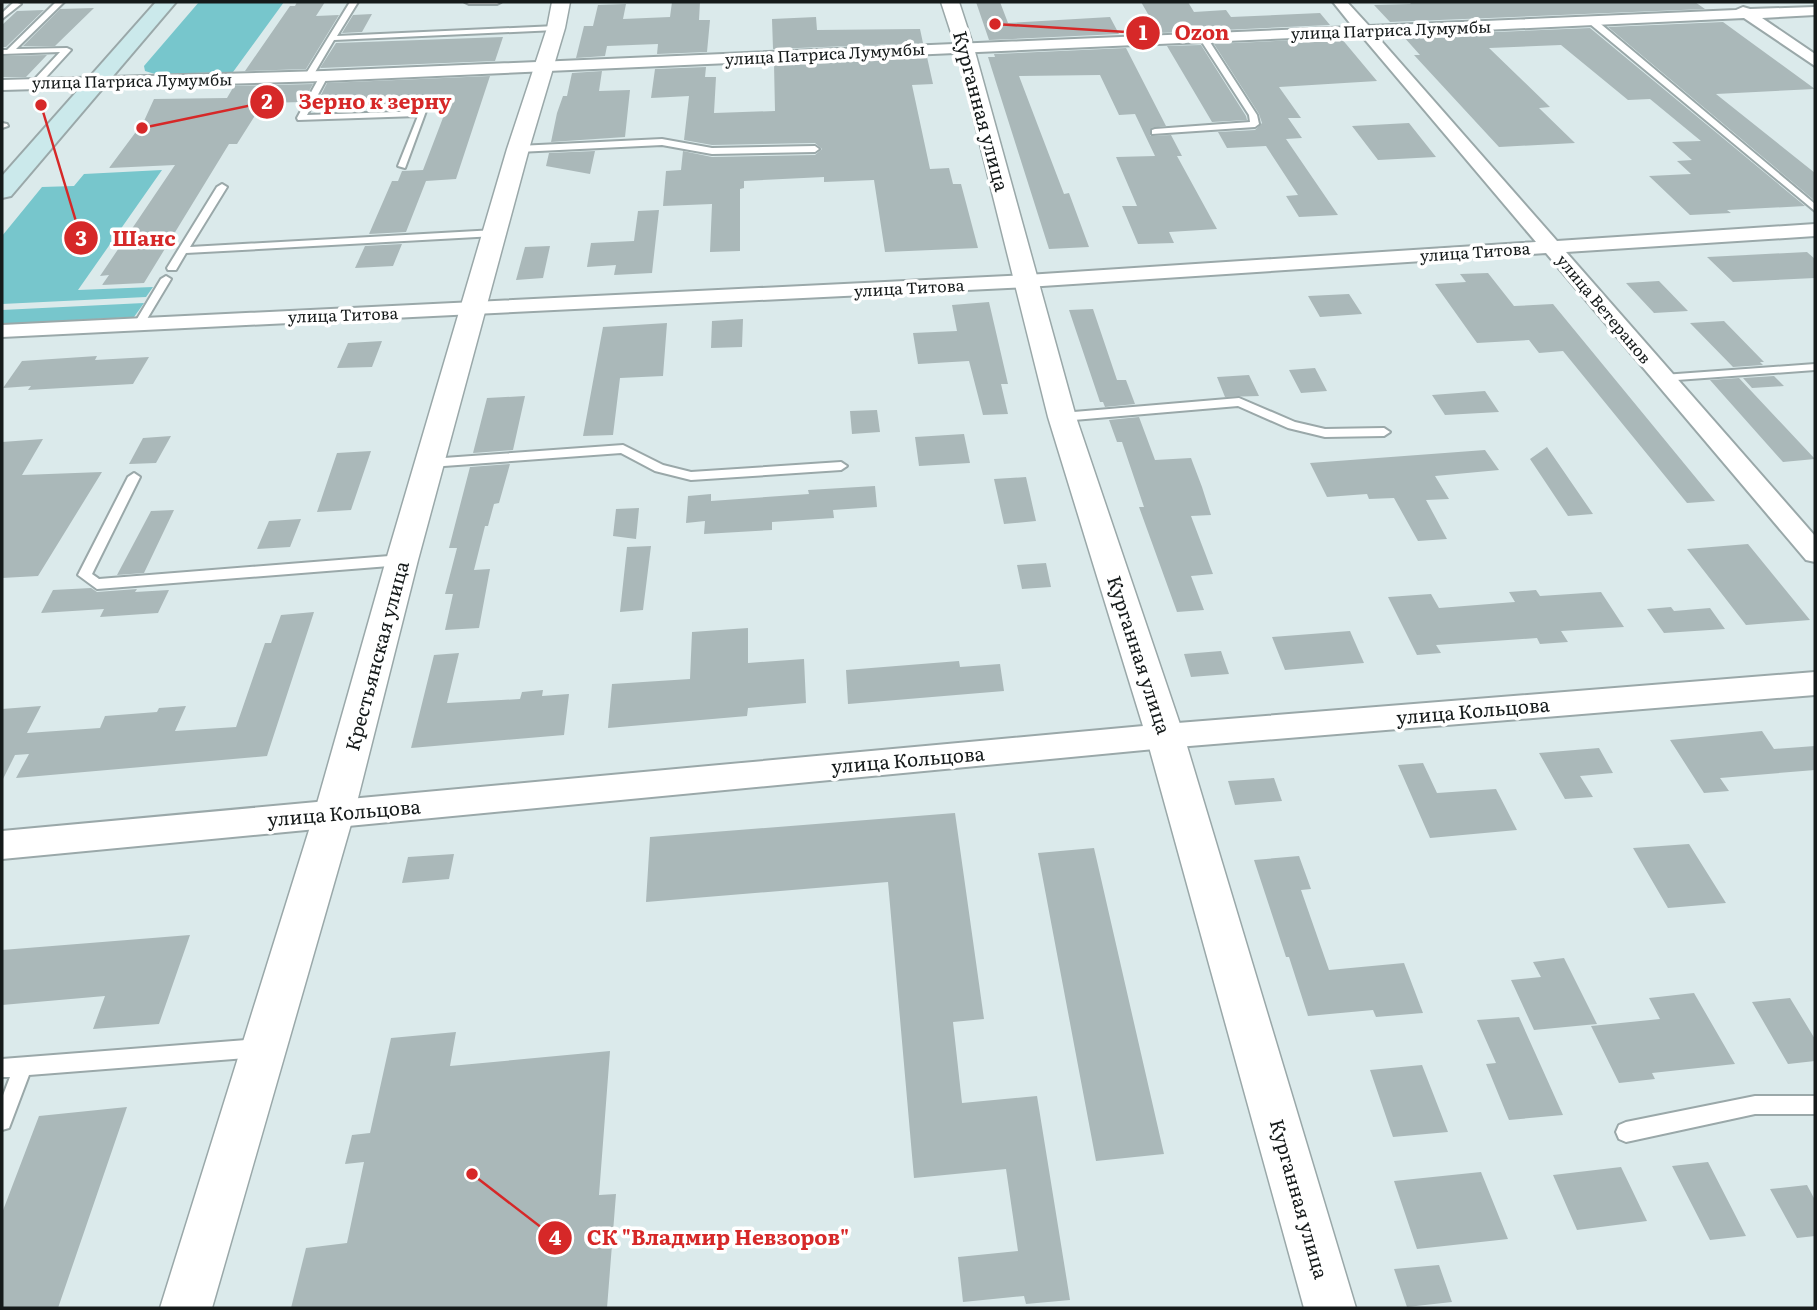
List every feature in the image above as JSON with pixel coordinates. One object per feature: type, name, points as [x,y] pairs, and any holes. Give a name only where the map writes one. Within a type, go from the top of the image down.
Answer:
[{"type":"main road","points":[[2,191],[166,2]]},
{"type":"street","name":"Курганная улица","points":[[950,2],[965,48],[1062,417],[1165,736],[1330,1308]]},
{"type":"street","name":"улица Ветеранов","points":[[1339,2],[1815,552]]},
{"type":"street","points":[[1729,2],[1815,61]]},
{"type":"street","name":"улица Патриса Лумумбы","points":[[2,85],[308,77],[1815,11]]},
{"type":"street","name":"Крестьянская улица","points":[[186,1308],[334,814],[402,560],[558,15]]},
{"type":"street","name":"улица Титова","points":[[2,331],[1027,281],[1815,230]]},
{"type":"street","name":"улица Кольцова","points":[[2,845],[1165,736],[1815,683]]},
{"type":"lane","points":[[5,52],[60,2]]},
{"type":"lane","points":[[308,77],[354,2]]},
{"type":"lane","points":[[468,2],[497,2]]},
{"type":"lane","points":[[2,17],[17,4]]},
{"type":"lane","points":[[332,38],[558,15]]},
{"type":"lane","points":[[1593,22],[1815,208]]},
{"type":"lane","points":[[1155,132],[1255,124],[1253,115],[1204,39]]},
{"type":"lane","points":[[5,52],[67,50],[35,84]]},
{"type":"lane","points":[[324,76],[302,118],[423,113],[402,166]]},
{"type":"lane","points":[[519,149],[662,142],[712,151],[815,149]]},
{"type":"lane","points":[[172,268],[222,187]]},
{"type":"lane","points":[[183,250],[495,233]]},
{"type":"lane","points":[[139,324],[166,279]]},
{"type":"lane","points":[[1663,378],[1815,367]]},
{"type":"lane","points":[[1062,417],[1240,402],[1292,425],[1325,433],[1384,432]]},
{"type":"lane","points":[[430,463],[624,449],[659,468],[691,476],[841,466]]},
{"type":"lane","points":[[134,477],[85,575],[97,584],[402,560]]},
{"type":"lane","points":[[2,1068],[263,1048]]},
{"type":"lane","points":[[2,1121],[23,1067]]},
{"type":"lane","points":[[1626,1132],[1755,1105],[1815,1105]]},
{"type":"shaded area","points":[[199,2],[284,2],[233,72],[155,74],[145,71],[144,66]]},
{"type":"shaded area","points":[[162,170],[78,290],[153,287],[146,297],[2,304],[2,236],[42,187],[74,186],[84,174]]},
{"type":"shaded area","points":[[144,303],[134,317],[2,324],[2,310]]},
{"type":"building","points":[[297,2],[325,2],[316,16],[339,15],[306,69],[245,71],[290,6],[295,6]]},
{"type":"building","points":[[672,2],[700,2],[699,20],[710,20],[707,52],[657,54],[658,44],[607,46],[605,56],[576,58],[584,26],[593,26],[598,5],[626,4],[623,19],[670,17]]},
{"type":"building","points":[[976,2],[1000,2],[1008,23],[1110,17],[1119,34],[989,40]]},
{"type":"building","points":[[1141,2],[1188,2],[1194,12],[1226,10],[1231,17],[1320,13],[1330,25],[1159,33]]},
{"type":"building","points":[[1409,2],[1695,2],[1705,9],[1390,22],[1374,5],[1411,4]]},
{"type":"building","points":[[94,8],[55,46],[23,46],[60,9]]},
{"type":"building","points":[[44,10],[6,47],[2,47],[2,25],[17,11]]},
{"type":"building","points":[[372,14],[362,32],[342,33],[353,15]]},
{"type":"building","points":[[816,17],[817,30],[920,29],[923,43],[773,49],[772,19]]},
{"type":"building","points":[[1723,22],[1815,89],[1716,94],[1815,173],[1815,201],[1608,27]]},
{"type":"building","points":[[1590,28],[1805,206],[1690,215],[1649,176],[1691,174],[1677,161],[1692,160],[1672,142],[1701,141],[1650,99],[1628,100],[1561,45],[1489,48],[1550,107],[1539,108],[1575,143],[1499,147],[1414,55],[1420,55],[1403,36]]},
{"type":"building","points":[[503,37],[495,61],[320,68],[336,43]]},
{"type":"building","points":[[1341,38],[1377,81],[1279,87],[1301,118],[1288,118],[1302,138],[1286,139],[1338,215],[1299,217],[1286,196],[1298,195],[1266,146],[1227,148],[1218,132],[1255,130],[1262,123],[1259,114],[1214,44]]},
{"type":"building","points":[[1201,45],[1247,120],[1212,122],[1167,46]]},
{"type":"building","points":[[1126,48],[1166,126],[1151,128],[1150,136],[1171,135],[1182,156],[1177,156],[1217,229],[1169,232],[1174,243],[1138,244],[1122,206],[1137,206],[1116,157],[1155,156],[1135,114],[1119,115],[1100,75],[1019,76],[1064,194],[1069,193],[1089,247],[1049,249],[988,57],[995,57],[994,54]]},
{"type":"building","points":[[47,55],[26,77],[2,77],[2,56]]},
{"type":"building","points":[[927,57],[933,84],[912,85],[930,169],[949,168],[953,184],[961,184],[978,248],[885,252],[874,180],[824,182],[824,177],[744,181],[744,188],[740,189],[740,251],[710,252],[712,204],[663,206],[666,171],[681,170],[683,151],[712,157],[815,155],[822,149],[815,143],[712,145],[684,140],[689,96],[651,98],[655,69],[706,67],[705,77],[716,77],[714,113],[775,111],[774,64]]},
{"type":"building","points":[[602,71],[599,91],[630,90],[625,137],[551,142],[557,113],[563,96],[567,96],[572,73]]},
{"type":"building","points":[[490,76],[456,179],[426,181],[406,232],[369,234],[392,181],[398,181],[402,171],[423,170],[449,102],[319,108],[323,101],[318,101],[327,83]]},
{"type":"building","points":[[313,84],[303,102],[263,103],[237,144],[229,144],[144,283],[102,285],[109,275],[100,276],[175,165],[109,168],[144,121],[154,99],[227,98],[234,86]]},
{"type":"building","points":[[1409,123],[1436,157],[1378,160],[1352,126]]},
{"type":"building","points":[[595,151],[590,174],[546,166],[549,153]]},
{"type":"building","points":[[659,210],[652,273],[614,275],[616,265],[587,267],[591,243],[634,241],[638,211]]},
{"type":"building","points":[[402,244],[393,266],[355,268],[365,246]]},
{"type":"building","points":[[550,246],[543,278],[516,280],[525,247]]},
{"type":"building","points":[[1807,252],[1815,259],[1815,278],[1733,282],[1707,257]]},
{"type":"building","points":[[1488,273],[1514,306],[1553,304],[1715,501],[1687,503],[1563,351],[1539,353],[1529,340],[1477,343],[1435,284],[1466,282],[1460,274]]},
{"type":"building","points":[[1659,281],[1688,311],[1654,313],[1626,283]]},
{"type":"building","points":[[1349,294],[1362,314],[1320,317],[1308,296]]},
{"type":"building","points":[[989,302],[1008,384],[1001,384],[1008,414],[983,415],[969,361],[918,364],[913,333],[957,331],[952,305]]},
{"type":"building","points":[[1093,309],[1117,380],[1126,380],[1135,404],[1105,407],[1103,402],[1100,402],[1069,310]]},
{"type":"building","points":[[743,319],[742,347],[711,348],[712,321]]},
{"type":"building","points":[[1724,321],[1764,362],[1760,362],[1763,365],[1733,367],[1690,323]]},
{"type":"building","points":[[667,323],[663,376],[620,378],[613,435],[583,436],[603,327]]},
{"type":"building","points":[[382,341],[372,367],[337,368],[348,343]]},
{"type":"building","points":[[97,356],[95,360],[149,357],[133,384],[28,390],[31,386],[3,388],[22,361]]},
{"type":"building","points":[[1315,368],[1327,391],[1301,393],[1289,370]]},
{"type":"building","points":[[1249,375],[1259,396],[1225,397],[1217,377]]},
{"type":"building","points":[[1774,376],[1784,386],[1752,388],[1743,378]]},
{"type":"building","points":[[1739,378],[1815,459],[1783,462],[1710,380]]},
{"type":"building","points":[[1485,391],[1499,412],[1445,415],[1432,395]]},
{"type":"building","points":[[525,396],[513,450],[473,453],[487,398]]},
{"type":"building","points":[[877,410],[880,432],[852,434],[850,411]]},
{"type":"building","points":[[1139,417],[1155,460],[1191,458],[1202,487],[1211,515],[1191,516],[1213,574],[1191,576],[1204,610],[1177,612],[1139,507],[1144,507],[1122,442],[1117,442],[1109,420]]},
{"type":"building","points":[[964,434],[970,463],[919,466],[915,437]]},
{"type":"building","points":[[171,436],[156,463],[129,464],[143,438]]},
{"type":"building","points":[[43,439],[22,475],[102,472],[38,576],[2,578],[2,442]]},
{"type":"building","points":[[1547,447],[1593,514],[1568,516],[1530,459]]},
{"type":"building","points":[[1485,450],[1499,470],[1435,476],[1449,499],[1426,500],[1447,539],[1418,541],[1394,498],[1369,499],[1367,494],[1327,497],[1310,463]]},
{"type":"building","points":[[371,451],[351,510],[317,512],[337,453]]},
{"type":"building","points":[[510,464],[499,503],[494,504],[488,526],[485,526],[474,570],[490,569],[479,628],[445,630],[453,594],[445,594],[457,548],[449,548],[470,467]]},
{"type":"building","points":[[1026,477],[1036,521],[1004,524],[994,479]]},
{"type":"building","points":[[875,486],[877,507],[833,510],[834,518],[772,522],[772,530],[704,534],[705,521],[686,523],[688,496],[711,494],[711,501],[809,494],[808,490]]},
{"type":"building","points":[[639,508],[636,539],[613,536],[616,509]]},
{"type":"building","points":[[174,510],[144,573],[117,575],[151,511]]},
{"type":"building","points":[[301,519],[290,547],[257,549],[269,521]]},
{"type":"building","points":[[1748,544],[1810,620],[1746,625],[1687,549]]},
{"type":"building","points":[[651,546],[643,610],[620,612],[627,547]]},
{"type":"building","points":[[1046,563],[1051,587],[1022,589],[1017,565]]},
{"type":"building","points":[[91,588],[97,592],[169,590],[158,613],[100,617],[104,609],[41,613],[53,590]]},
{"type":"building","points":[[1536,590],[1540,596],[1601,592],[1624,627],[1561,631],[1568,642],[1540,644],[1537,638],[1436,645],[1441,653],[1417,655],[1388,597],[1431,594],[1439,608],[1515,602],[1509,592]]},
{"type":"building","points":[[1671,607],[1674,611],[1710,608],[1725,629],[1664,633],[1647,609]]},
{"type":"building","points":[[314,612],[267,756],[16,778],[29,754],[15,755],[2,781],[2,709],[41,706],[27,733],[100,728],[105,716],[157,712],[159,708],[186,706],[175,731],[236,727],[265,643],[271,643],[281,615]]},
{"type":"building","points":[[748,628],[748,663],[804,659],[806,703],[748,708],[747,716],[608,728],[612,684],[690,679],[692,632]]},
{"type":"building","points":[[1350,631],[1364,663],[1285,670],[1272,637]]},
{"type":"building","points":[[1221,651],[1229,674],[1191,677],[1184,654]]},
{"type":"building","points":[[459,653],[447,703],[520,699],[522,692],[543,690],[542,696],[569,694],[564,735],[411,748],[434,655]]},
{"type":"building","points":[[959,661],[960,667],[1000,664],[1004,691],[848,704],[846,670]]},
{"type":"building","points":[[1762,731],[1774,749],[1815,746],[1815,770],[1720,778],[1729,791],[1704,793],[1670,740]]},
{"type":"building","points":[[1599,748],[1613,773],[1580,776],[1593,797],[1565,799],[1539,753]]},
{"type":"building","points":[[1423,763],[1437,793],[1496,789],[1517,830],[1430,838],[1398,765]]},
{"type":"building","points":[[1274,778],[1282,801],[1235,805],[1228,781]]},
{"type":"building","points":[[955,813],[984,1019],[953,1022],[962,1103],[1037,1096],[1070,1300],[1026,1304],[1024,1296],[963,1302],[958,1257],[1018,1251],[1006,1169],[914,1178],[888,882],[646,902],[650,837]]},
{"type":"building","points":[[1689,844],[1726,903],[1668,908],[1633,848]]},
{"type":"building","points":[[1094,848],[1164,1154],[1096,1161],[1038,853]]},
{"type":"building","points":[[454,854],[449,879],[402,883],[408,857]]},
{"type":"building","points":[[1299,856],[1311,889],[1301,890],[1329,970],[1404,963],[1423,1013],[1376,1017],[1373,1010],[1308,1016],[1254,860]]},
{"type":"building","points":[[190,935],[159,1024],[93,1029],[105,996],[2,1005],[2,950]]},
{"type":"building","points":[[1564,958],[1597,1024],[1534,1030],[1511,980],[1541,977],[1533,962]]},
{"type":"building","points":[[1694,993],[1735,1064],[1652,1073],[1655,1079],[1619,1083],[1591,1026],[1660,1019],[1649,998]]},
{"type":"building","points":[[1790,998],[1815,1039],[1815,1061],[1788,1064],[1752,1002]]},
{"type":"building","points":[[1519,1017],[1563,1115],[1509,1120],[1486,1064],[1496,1063],[1477,1020]]},
{"type":"building","points":[[456,1032],[450,1066],[610,1051],[599,1195],[616,1194],[607,1308],[291,1308],[306,1248],[347,1243],[364,1162],[345,1164],[352,1135],[370,1133],[391,1038]]},
{"type":"building","points":[[1422,1065],[1448,1132],[1393,1137],[1370,1070]]},
{"type":"building","points":[[127,1107],[58,1308],[2,1308],[2,1213],[39,1116]]},
{"type":"building","points":[[1708,1162],[1746,1236],[1710,1240],[1672,1166]]},
{"type":"building","points":[[1621,1167],[1647,1221],[1577,1230],[1553,1175]]},
{"type":"building","points":[[1481,1172],[1508,1239],[1417,1249],[1394,1181]]},
{"type":"building","points":[[1807,1185],[1815,1200],[1815,1236],[1797,1238],[1770,1189]]},
{"type":"building","points":[[1439,1265],[1452,1302],[1407,1307],[1394,1269]]},
{"type":"place","name":"Ozon","points":[[995,24]]},
{"type":"place","name":"Шанс","points":[[41,105]]},
{"type":"place","name":"Зерно к зерну","points":[[142,128]]},
{"type":"place","name":"СК \"Владмир Невзоров\"","points":[[472,1174]]}]
